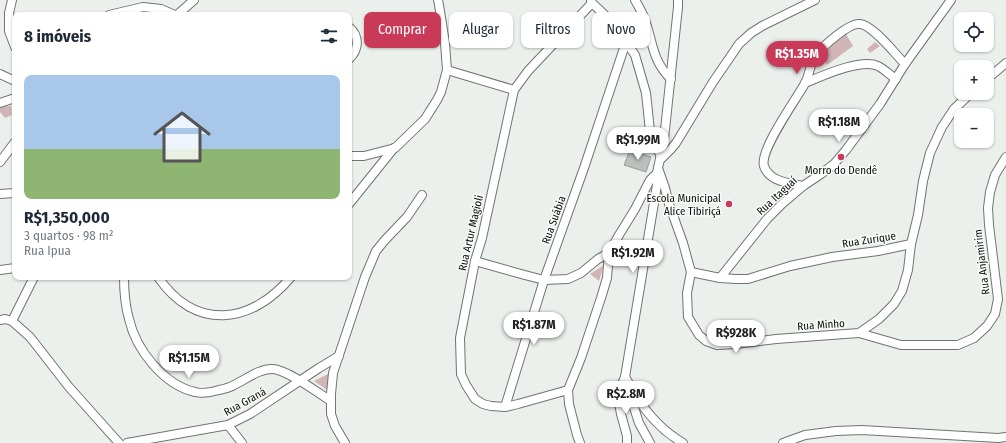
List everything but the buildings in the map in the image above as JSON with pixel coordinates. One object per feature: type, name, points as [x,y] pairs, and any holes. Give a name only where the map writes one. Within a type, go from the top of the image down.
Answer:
[{"type":"street","points":[[12,0],[9,13],[9,31],[12,39]]},
{"type":"street","points":[[180,12],[194,0]]},
{"type":"street","points":[[352,200],[395,148],[417,127],[431,110],[441,92],[447,70],[445,43],[438,0]]},
{"type":"street","points":[[635,0],[646,21],[659,66],[671,78]]},
{"type":"street","points":[[627,440],[618,398],[624,377],[651,224],[664,139],[678,0]]},
{"type":"street","points":[[580,443],[570,410],[568,390],[581,358],[607,278],[609,253],[659,164],[676,143],[713,82],[740,44],[751,33],[762,26],[815,0]]},
{"type":"street","name":"Rua Itaguaí","points":[[720,278],[782,204],[803,186],[826,171],[843,154],[880,104],[905,64],[951,0]]},
{"type":"street","points":[[592,1],[602,12]]},
{"type":"street","name":"Rua Artur Magioli","points":[[568,390],[505,407],[483,404],[470,392],[461,374],[460,338],[475,261],[482,238],[514,90],[528,71],[592,1]]},
{"type":"street","points":[[122,12],[143,7],[161,9],[168,12]]},
{"type":"street","points":[[803,186],[774,179],[764,165],[765,152],[805,83],[816,55],[831,40],[850,26],[860,24],[870,28],[905,64]]},
{"type":"street","points":[[352,29],[356,36],[357,43],[356,50],[352,57]]},
{"type":"street","name":"Rua Suábia","points":[[505,407],[544,280],[584,168],[624,48]]},
{"type":"street","points":[[630,48],[641,74],[646,93],[650,131],[669,204],[683,243],[691,272]]},
{"type":"street","points":[[994,73],[1006,63]]},
{"type":"street","points":[[805,83],[851,66],[867,64],[878,66],[896,79]]},
{"type":"street","points":[[447,70],[514,90]]},
{"type":"street","points":[[0,74],[12,78]]},
{"type":"street","points":[[0,103],[12,100]]},
{"type":"street","name":"Rua Zurique","points":[[691,272],[720,278],[748,279],[790,266],[832,257],[878,251],[911,244],[930,153],[942,127],[954,109],[964,100]]},
{"type":"street","points":[[0,162],[12,146]]},
{"type":"street","points":[[352,156],[364,156],[395,148]]},
{"type":"street","name":"Rua Anjamirim","points":[[859,333],[902,346],[958,345],[974,338],[987,326],[994,314],[998,299],[988,208],[990,192],[995,176],[1006,158]]},
{"type":"street","points":[[0,194],[12,193]]},
{"type":"street","points":[[345,443],[335,426],[331,414],[333,373],[365,277],[376,251],[407,217],[422,195]]},
{"type":"street","name":"Rua Minho","points":[[691,272],[687,293],[688,317],[699,335],[706,341],[717,345],[859,333],[879,319],[894,304],[902,291],[908,270],[911,244]]},
{"type":"street","points":[[475,261],[544,280],[568,279],[581,273],[598,259],[609,253]]},
{"type":"street","points":[[0,270],[12,268]]},
{"type":"street","points":[[12,320],[32,280]]},
{"type":"street","points":[[124,280],[124,294],[129,320],[136,338],[153,365],[171,381],[196,392],[210,392],[232,386],[263,371],[273,369],[282,371],[300,380],[331,401]]},
{"type":"street","points":[[160,280],[173,296],[185,305],[203,312],[223,316],[239,313],[256,307],[267,300],[287,280]]},
{"type":"street","points":[[0,320],[12,320],[30,337],[70,387],[119,443]]},
{"type":"street","name":"Rua Graná","points":[[128,443],[228,424],[250,414],[339,356]]},
{"type":"street","points":[[624,377],[639,422],[650,443]]},
{"type":"street","points":[[624,377],[637,398],[652,417],[661,427],[683,443]]},
{"type":"street","points":[[228,424],[242,443]]},
{"type":"street","points":[[783,443],[805,436],[836,431],[862,430],[1002,439]]},
{"type":"shaded area","points":[[846,34],[853,46],[827,65],[820,55]]},
{"type":"shaded area","points":[[875,42],[880,46],[870,53],[867,49]]},
{"type":"shaded area","points":[[11,106],[12,115],[5,118],[0,112],[0,107]]},
{"type":"shaded area","points":[[604,265],[599,281],[590,274]]},
{"type":"shaded area","points":[[332,372],[327,390],[314,381]]},
{"type":"place","name":"Morro do Dendê","points":[[841,157]]},
{"type":"place","name":"Escola Municipal Alice Tibiriçá","points":[[729,204]]}]
